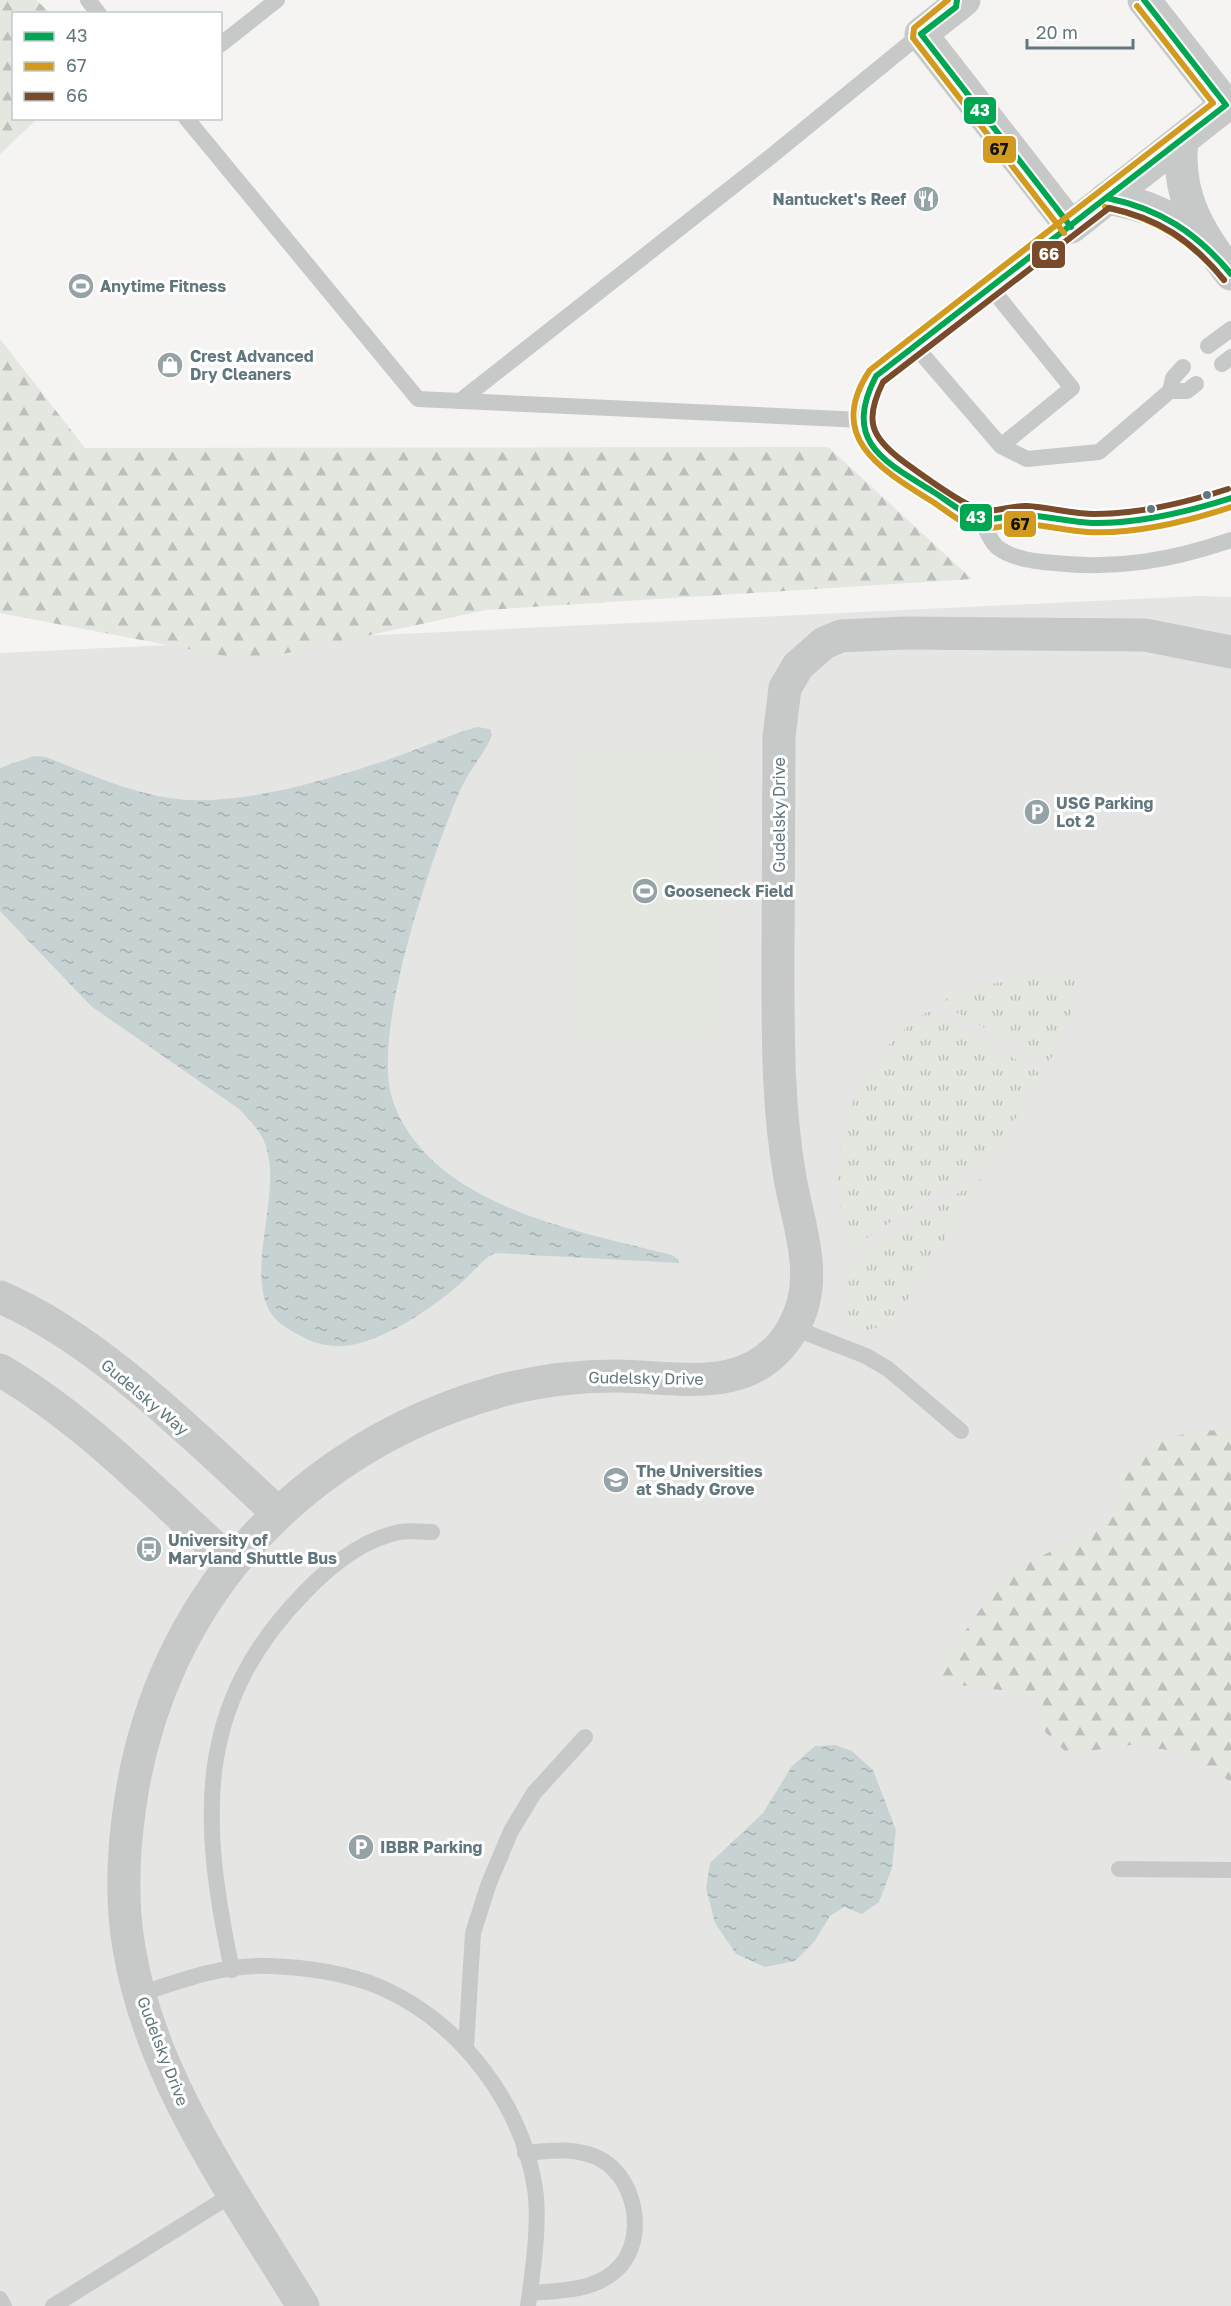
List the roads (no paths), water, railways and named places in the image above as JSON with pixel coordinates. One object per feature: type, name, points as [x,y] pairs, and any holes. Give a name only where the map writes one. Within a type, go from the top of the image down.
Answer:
[{"type":"street","points":[[959,2],[921,33],[1071,227],[1228,103],[1144,0]]},
{"type":"street","points":[[1182,140],[1179,164],[1185,197],[1210,247],[1231,274]]},
{"type":"street","points":[[1107,198],[1138,204],[1170,216],[1210,247]]},
{"type":"street","name":"Gudelsky Drive","points":[[303,2306],[234,2194],[172,2082],[140,1994],[129,1949],[124,1892],[125,1837],[135,1771],[150,1713],[190,1623],[232,1563],[278,1513],[357,1453],[448,1407],[498,1391],[545,1381],[613,1376],[710,1380],[729,1378],[749,1371],[766,1360],[781,1346],[794,1328],[807,1289],[807,1267],[790,1182],[780,1098],[778,833],[780,712],[785,688],[798,666],[824,643],[841,636],[860,634],[1145,635],[1231,652]]},
{"type":"street","name":"Gudelsky Way","points":[[0,1297],[63,1332],[128,1380],[278,1513]]},
{"type":"street","points":[[0,1370],[28,1386],[86,1430],[232,1563]]},
{"type":"lane","points":[[88,0],[97,12]]},
{"type":"lane","points":[[222,43],[277,0]]},
{"type":"lane","points":[[460,401],[769,158],[921,33]]},
{"type":"lane","points":[[188,120],[418,399],[862,420]]},
{"type":"lane","points":[[1071,227],[876,376],[861,404],[862,420],[869,445],[902,473],[981,519],[997,546],[1018,556],[1084,567],[1158,562],[1192,554],[1231,540]]},
{"type":"lane","points":[[991,288],[1072,388],[1000,446]]},
{"type":"lane","points":[[1208,346],[1231,329]]},
{"type":"lane","points":[[915,346],[1000,446],[1027,459],[1099,452],[1170,391],[1173,378],[1183,367]]},
{"type":"lane","points":[[1170,391],[1187,391],[1196,384]]},
{"type":"lane","points":[[981,519],[1024,515],[1075,522],[1129,520],[1166,515],[1231,498]]},
{"type":"lane","points":[[794,1328],[866,1356],[888,1369],[961,1431]]},
{"type":"lane","points":[[232,1970],[218,1900],[211,1833],[211,1780],[226,1712],[246,1666],[282,1615],[320,1576],[359,1547],[400,1532],[432,1532]]},
{"type":"lane","points":[[466,2047],[473,1933],[489,1883],[511,1831],[534,1793],[585,1737]]},
{"type":"lane","points":[[1119,1869],[1231,1870]]},
{"type":"lane","points":[[140,1994],[208,1972],[267,1965],[326,1972],[379,1987],[424,2012],[466,2047],[494,2084],[520,2134],[525,2153],[535,2189],[535,2250],[529,2300],[595,2283],[615,2272],[629,2253],[635,2227],[633,2205],[627,2186],[618,2172],[601,2160],[579,2152],[552,2150],[525,2153]]},
{"type":"lane","points":[[53,2306],[234,2194]]},
{"type":"lane","points":[[0,2300],[4,2306]]},
{"type":"water","points":[[477,727],[490,729],[492,735],[484,752],[464,782],[439,843],[415,917],[395,999],[389,1039],[388,1073],[398,1115],[414,1140],[434,1162],[470,1188],[493,1201],[568,1229],[672,1255],[679,1260],[679,1263],[495,1253],[439,1301],[416,1317],[377,1337],[356,1344],[339,1346],[314,1342],[277,1321],[268,1308],[263,1291],[262,1251],[270,1188],[270,1168],[265,1144],[256,1128],[239,1109],[91,1006],[0,911],[0,768],[34,756],[46,757],[153,795],[190,800],[214,800],[264,793],[315,782],[387,760]]},
{"type":"water","points":[[835,1745],[852,1751],[873,1770],[896,1830],[892,1868],[879,1902],[862,1914],[844,1907],[830,1916],[814,1942],[795,1961],[765,1967],[736,1954],[715,1923],[706,1888],[710,1863],[763,1813],[792,1766],[815,1746]]},
{"type":"place","name":"Nantucket's Reef","points":[[926,199]]},
{"type":"place","name":"Anytime Fitness","points":[[81,286]]},
{"type":"place","name":"Crest Advanced Dry Cleaners","points":[[170,365]]},
{"type":"place","name":"USG Parking Lot 2","points":[[1037,812]]},
{"type":"place","name":"Gooseneck Field","points":[[645,891]]},
{"type":"place","name":"The Universities at Shady Grove","points":[[616,1480]]},
{"type":"place","name":"University of Maryland Shuttle Bus","points":[[149,1549]]},
{"type":"place","name":"IBBR Parking","points":[[361,1847]]}]
